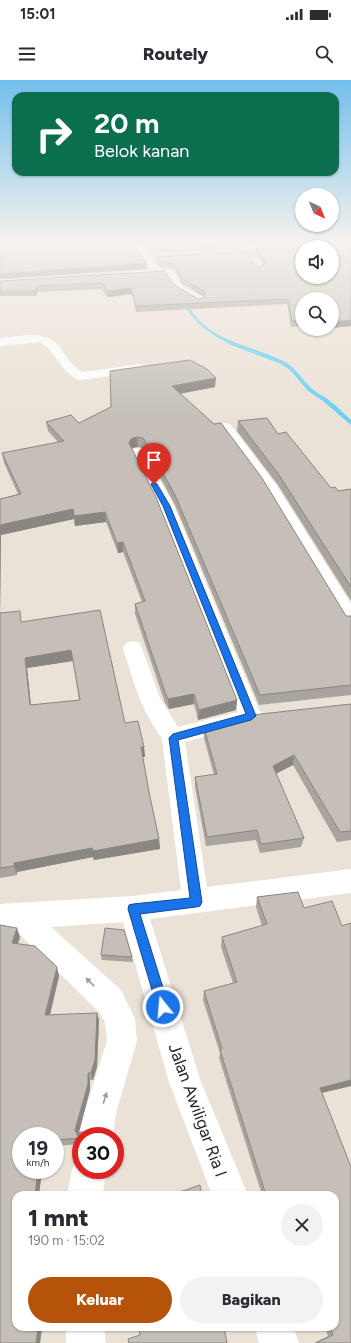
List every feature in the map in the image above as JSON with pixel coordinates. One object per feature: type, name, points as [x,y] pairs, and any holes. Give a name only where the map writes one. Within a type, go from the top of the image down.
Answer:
[{"type":"street","points":[[0,342],[38,338],[47,341],[74,373],[81,376],[156,366]]},
{"type":"street","points":[[225,427],[269,486],[351,620]]},
{"type":"street","points":[[138,452],[166,506],[251,716]]},
{"type":"street","points":[[133,648],[149,698],[157,714],[173,738],[196,902]]},
{"type":"street","points":[[173,738],[251,716],[274,713]]},
{"type":"street","points":[[10,917],[133,909],[349,885]]},
{"type":"street","name":"Jalan Awiligar Ria I","points":[[133,909],[185,1082],[228,1191]]},
{"type":"street","points":[[10,917],[110,1001],[120,1019],[122,1041],[100,1113],[98,1127]]},
{"type":"street","points":[[85,1191],[87,1179]]},
{"type":"street","points":[[85,1331],[86,1343]]},
{"type":"street","points":[[275,1331],[279,1343]]},
{"type":"building","points":[[135,301],[246,301],[136,306]]},
{"type":"building","points":[[288,301],[295,301],[295,321],[292,321]]},
{"type":"building","points":[[339,301],[351,301],[351,320],[339,321]]},
{"type":"building","points":[[190,360],[207,369],[216,378],[172,386],[214,424],[221,423],[262,478],[346,616],[351,616],[351,685],[260,695],[175,495],[143,438],[137,437],[131,439],[129,443],[156,497],[237,700],[199,710],[194,694],[168,699],[135,604],[145,601],[123,542],[117,543],[105,512],[74,516],[73,509],[0,525],[0,499],[21,494],[2,453],[64,441],[46,422],[71,415],[79,423],[111,407],[110,371]]},
{"type":"building","points":[[267,418],[278,434],[286,432],[331,488],[335,487],[338,491],[351,489],[351,587],[279,475],[238,421]]},
{"type":"building","points":[[100,610],[125,723],[138,721],[144,747],[141,747],[149,792],[159,839],[93,851],[92,848],[14,863],[14,866],[0,868],[0,613],[20,611],[21,622]],"holes":[[[71,650],[80,700],[30,705],[25,658]]]},
{"type":"building","points":[[351,704],[351,831],[340,832],[294,755],[273,766],[304,838],[261,844],[257,830],[207,837],[195,777],[217,774],[204,728],[252,715]]},
{"type":"building","points":[[298,892],[304,908],[332,901],[342,926],[351,923],[351,1080],[320,1088],[351,1167],[351,1343],[316,1343],[333,1335],[332,1331],[339,1331],[339,1191],[265,1191],[220,1050],[222,1049],[204,991],[237,982],[222,937],[267,924],[257,897]]},
{"type":"building","points":[[0,925],[17,928],[12,943],[35,946],[57,967],[45,1015],[97,1013],[95,1060],[91,1073],[88,1073],[88,1084],[76,1127],[72,1127],[72,1139],[64,1139],[64,1127],[12,1127],[12,1179],[37,1179],[35,1191],[12,1191],[12,1331],[38,1331],[36,1343],[0,1343]]},
{"type":"building","points":[[105,928],[124,930],[132,957],[101,955]]},
{"type":"building","points":[[200,1185],[201,1191],[183,1191]]},
{"type":"building","points":[[140,1331],[225,1331],[227,1343],[129,1343],[128,1339],[140,1335]]},
{"type":"waterway","points":[[185,301],[191,313],[202,325],[233,344],[283,363],[292,369],[310,390],[325,400],[351,423]]},
{"type":"route","points":[[154,484],[166,506],[251,716],[173,738],[196,902],[133,909],[163,1007]]}]
